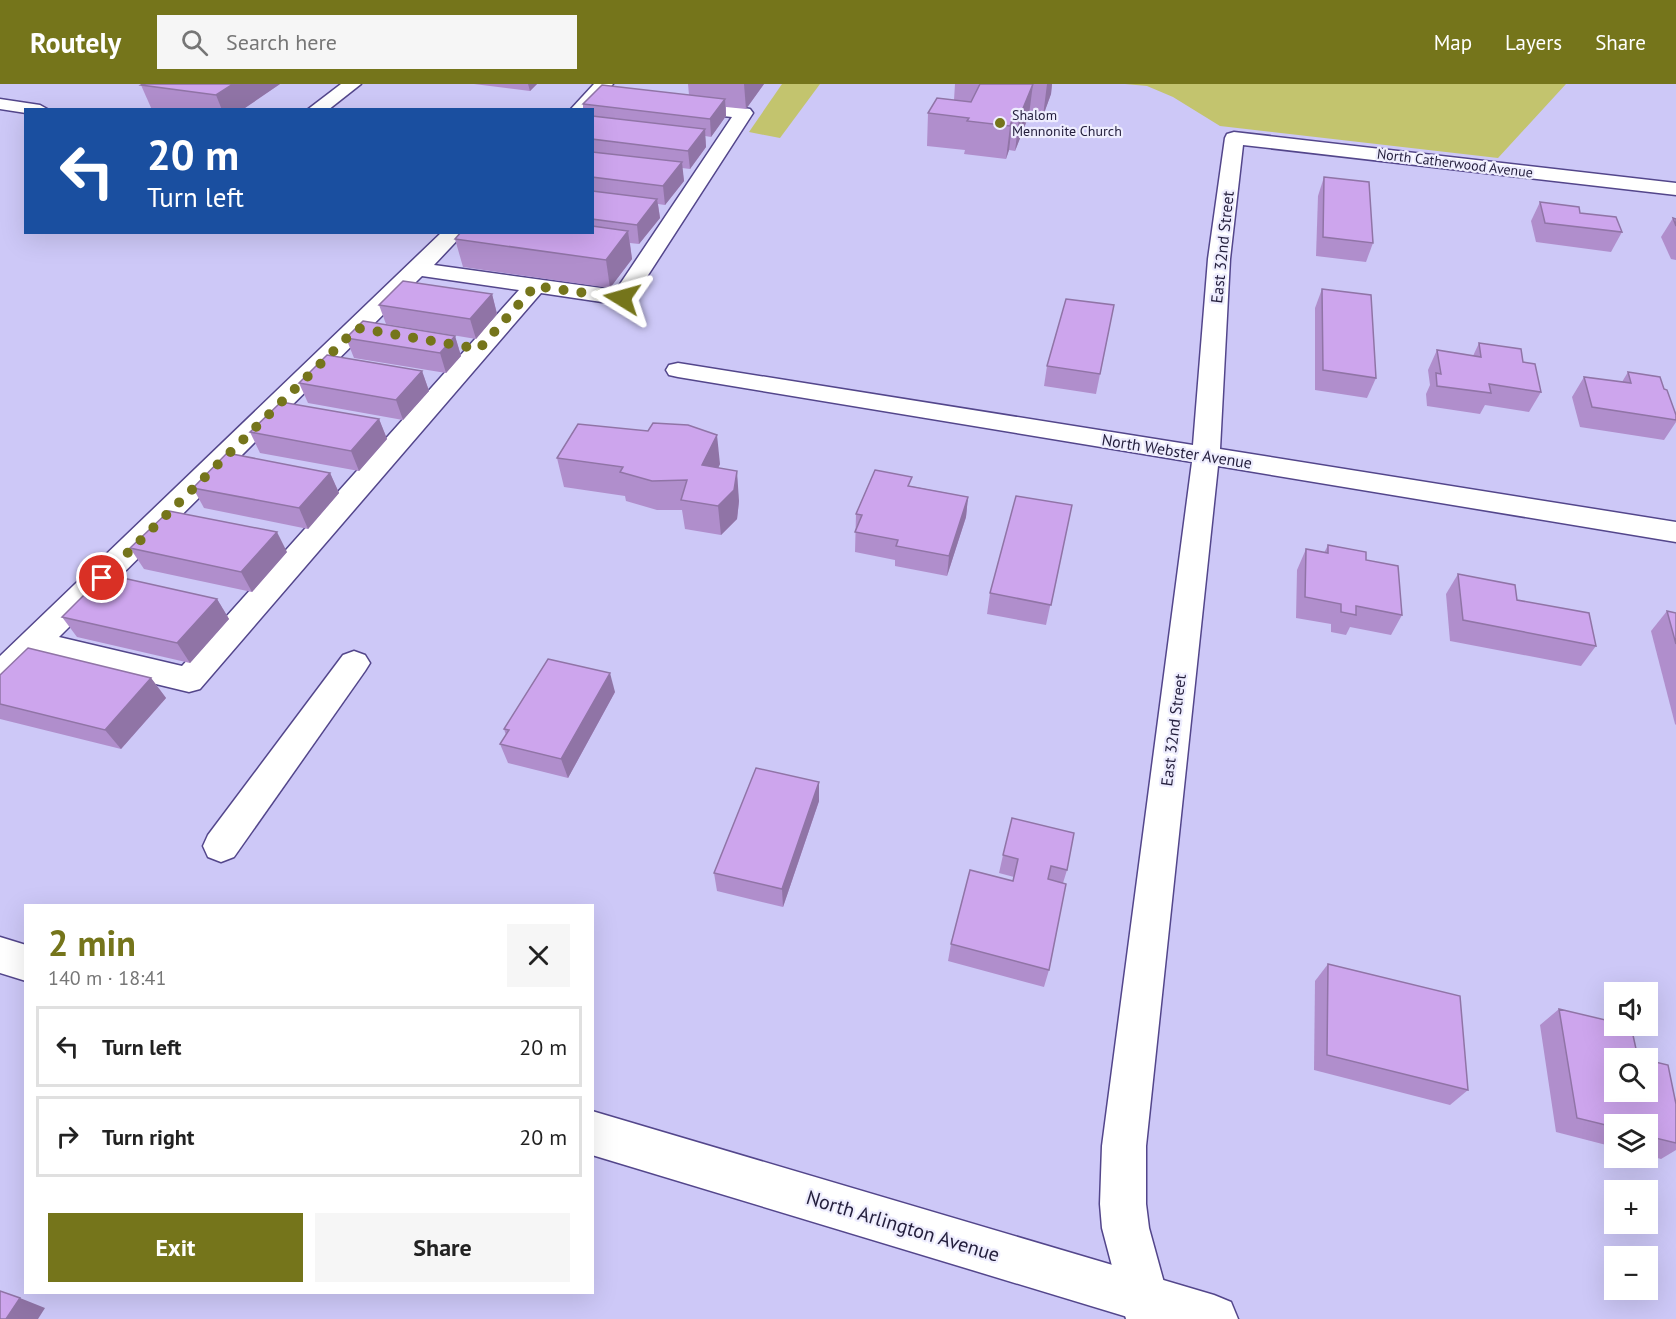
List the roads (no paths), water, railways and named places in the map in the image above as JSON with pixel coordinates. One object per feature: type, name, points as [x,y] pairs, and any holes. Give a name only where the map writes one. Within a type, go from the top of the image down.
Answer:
[{"type":"street","points":[[319,108],[352,84]]},
{"type":"street","points":[[0,104],[27,108]]},
{"type":"street","points":[[418,269],[622,298],[744,113],[662,105]]},
{"type":"street","name":"North Catherwood Avenue","points":[[1234,138],[1676,189]]},
{"type":"street","name":"East 32nd Street","points":[[1149,1309],[1124,1219],[1124,1146],[1206,455],[1219,259],[1234,138]]},
{"type":"street","points":[[702,141],[724,144]]},
{"type":"street","points":[[680,174],[702,176]]},
{"type":"street","points":[[657,210],[678,213]]},
{"type":"street","points":[[0,676],[274,410],[334,365],[368,330],[418,269],[453,234]]},
{"type":"street","points":[[628,251],[651,254]]},
{"type":"street","points":[[34,643],[189,680],[405,434],[437,382],[468,347],[535,286]]},
{"type":"street","name":"North Webster Avenue","points":[[678,370],[1676,532]]},
{"type":"street","points":[[274,410],[307,416]]},
{"type":"street","points":[[373,428],[405,434]]},
{"type":"street","points":[[223,460],[257,466]]},
{"type":"street","points":[[326,479],[360,485]]},
{"type":"street","points":[[166,515],[199,522]]},
{"type":"street","points":[[276,538],[309,544]]},
{"type":"street","points":[[102,578],[136,585]]},
{"type":"street","points":[[216,603],[250,610]]},
{"type":"street","points":[[221,846],[354,663]]},
{"type":"street","points":[[0,955],[24,962]]},
{"type":"street","name":"North Arlington Avenue","points":[[594,1134],[1149,1309],[1214,1319]]},
{"type":"place","name":"Shalom Mennonite Church","points":[[1000,123]]}]
